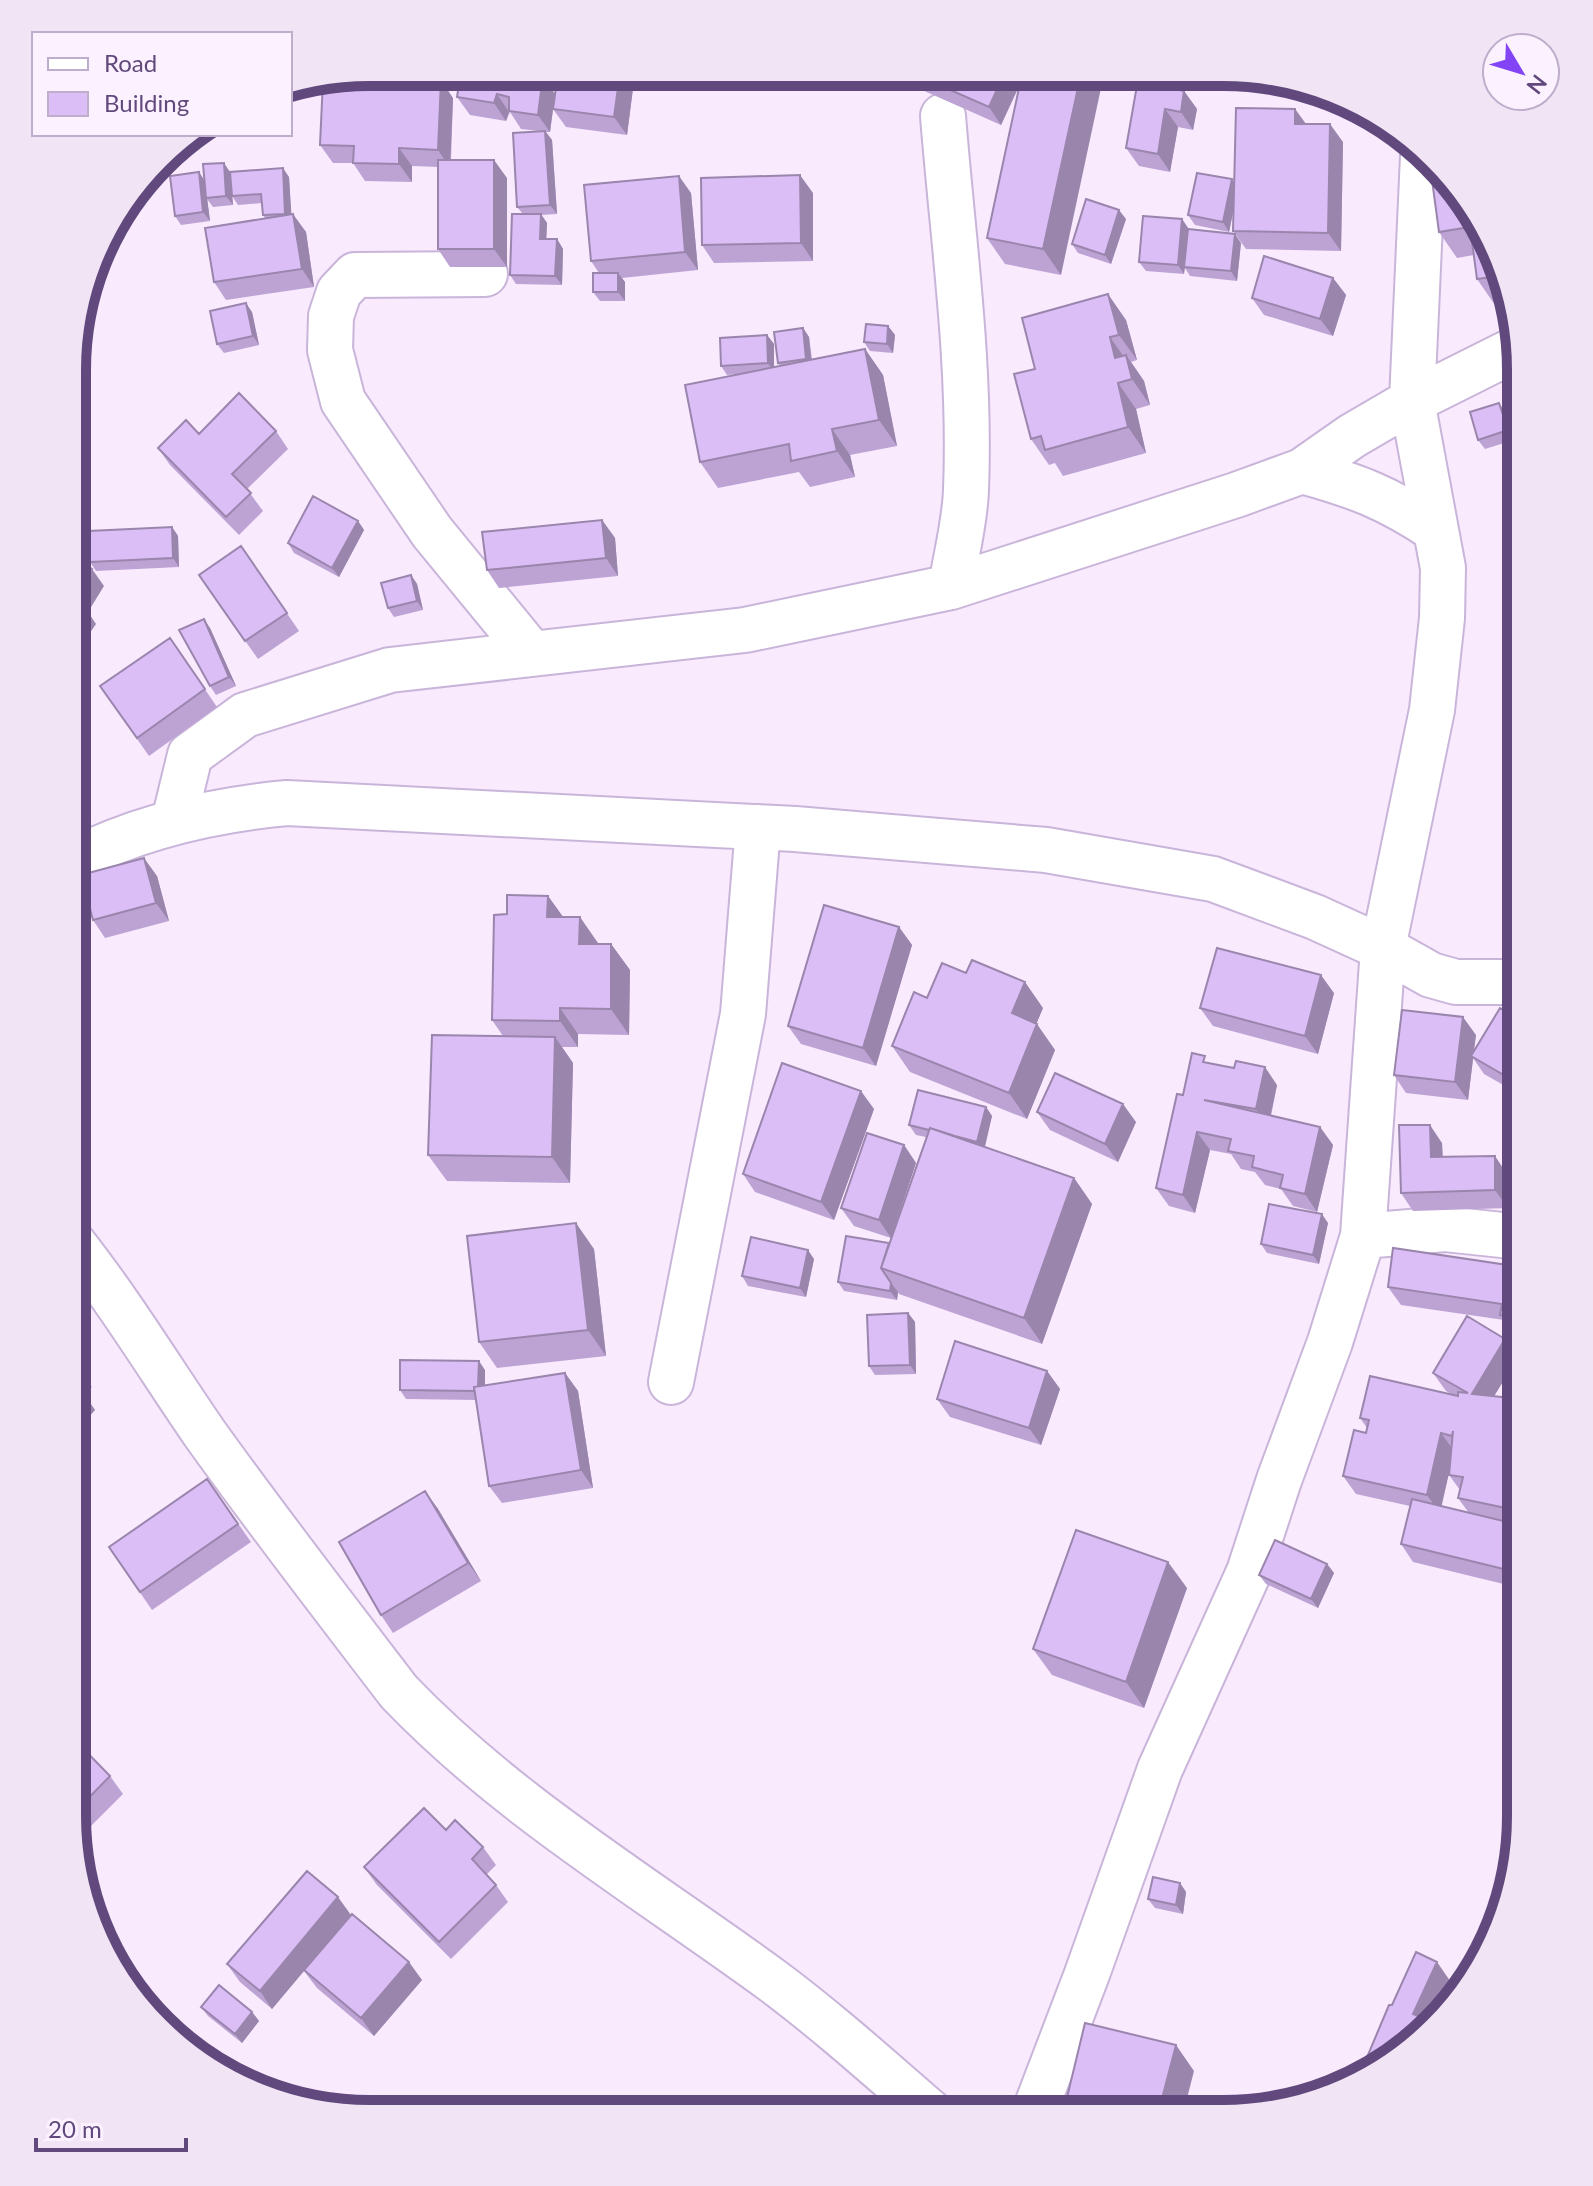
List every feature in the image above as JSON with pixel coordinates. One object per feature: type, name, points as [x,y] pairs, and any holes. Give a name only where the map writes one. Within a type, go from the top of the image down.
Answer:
[{"type":"street","points":[[943,116],[961,296],[966,399],[966,493],[951,587]]},
{"type":"street","points":[[1039,2100],[1160,1769],[1249,1572],[1330,1342],[1363,1236],[1383,948],[1432,710],[1442,618],[1443,568],[1412,401],[1422,168]]},
{"type":"street","points":[[485,274],[355,275],[339,292],[331,316],[330,350],[343,401],[432,532],[532,654]]},
{"type":"street","points":[[174,821],[190,755],[245,715],[390,670],[745,630],[951,587],[1302,471],[1352,436],[1412,401],[1506,354]]},
{"type":"street","points":[[1302,471],[1357,486],[1396,503],[1436,530]]},
{"type":"street","points":[[86,854],[110,842],[174,821],[237,808],[287,803],[758,827],[1046,850],[1213,879],[1315,917],[1383,948],[1431,975],[1456,982],[1507,984]]},
{"type":"street","points":[[671,1382],[743,1014],[758,827]]},
{"type":"street","points":[[1363,1236],[1445,1229],[1507,1236]]},
{"type":"street","points":[[86,1260],[240,1482],[399,1692],[423,1718],[516,1796],[795,1998],[916,2100]]},
{"type":"building","points":[[942,86],[998,86],[989,107]]},
{"type":"building","points":[[1019,86],[1078,86],[1043,249],[987,238]]},
{"type":"building","points":[[1137,86],[1169,86],[1184,91],[1181,112],[1165,109],[1158,154],[1126,148]]},
{"type":"building","points":[[441,87],[438,150],[399,148],[399,164],[353,163],[354,146],[320,145],[323,90]]},
{"type":"building","points":[[459,87],[542,87],[538,115],[509,111],[509,97],[497,94],[494,103],[457,97]]},
{"type":"building","points":[[556,87],[618,87],[614,117],[553,109]]},
{"type":"building","points":[[1236,108],[1295,109],[1295,124],[1330,124],[1328,233],[1233,231]]},
{"type":"building","points":[[545,131],[550,205],[517,207],[513,133]]},
{"type":"building","points":[[438,160],[494,160],[494,249],[438,249]]},
{"type":"building","points":[[224,163],[226,196],[206,198],[203,164]]},
{"type":"building","points":[[283,168],[285,214],[263,215],[261,194],[232,196],[230,172]]},
{"type":"building","points":[[199,172],[203,212],[175,216],[170,176]]},
{"type":"building","points":[[1197,173],[1232,179],[1223,222],[1188,215]]},
{"type":"building","points":[[800,175],[801,243],[702,245],[701,178]]},
{"type":"building","points":[[679,176],[685,252],[591,261],[584,185]]},
{"type":"building","points":[[1432,178],[1469,227],[1439,232]]},
{"type":"building","points":[[1086,199],[1119,210],[1105,255],[1072,244]]},
{"type":"building","points":[[293,214],[302,269],[214,282],[205,228]]},
{"type":"building","points":[[512,214],[541,214],[540,239],[557,239],[555,276],[510,275]]},
{"type":"building","points":[[1143,216],[1182,219],[1178,265],[1139,262]]},
{"type":"building","points":[[1188,229],[1235,234],[1231,271],[1184,267]]},
{"type":"building","points":[[1471,231],[1491,277],[1477,279]]},
{"type":"building","points":[[1264,256],[1333,278],[1320,319],[1252,298]]},
{"type":"building","points":[[593,273],[618,273],[618,292],[593,292]]},
{"type":"building","points":[[1108,294],[1119,335],[1110,337],[1115,358],[1126,355],[1132,379],[1118,383],[1128,427],[1045,450],[1041,436],[1031,439],[1014,374],[1035,369],[1022,318]]},
{"type":"building","points":[[246,303],[253,336],[217,344],[210,311]]},
{"type":"building","points":[[866,324],[888,326],[887,344],[864,342]]},
{"type":"building","points":[[803,328],[806,359],[778,363],[774,332]]},
{"type":"building","points":[[767,335],[768,363],[721,366],[720,338]]},
{"type":"building","points":[[865,349],[879,420],[832,429],[837,451],[791,461],[789,444],[700,462],[685,385]]},
{"type":"building","points":[[239,393],[276,431],[232,474],[251,493],[226,517],[158,448],[186,420],[199,434]]},
{"type":"building","points":[[1499,403],[1507,430],[1478,440],[1470,412]]},
{"type":"building","points":[[313,496],[358,521],[332,568],[288,543]]},
{"type":"building","points":[[602,520],[606,558],[487,570],[482,532]]},
{"type":"building","points":[[172,527],[173,558],[90,562],[89,531]]},
{"type":"building","points":[[241,546],[287,613],[245,641],[199,575]]},
{"type":"building","points":[[411,575],[417,601],[388,608],[381,583]]},
{"type":"building","points":[[204,619],[229,677],[210,686],[179,630]]},
{"type":"building","points":[[170,638],[205,689],[137,738],[100,686]]},
{"type":"building","points":[[144,858],[156,903],[93,920],[86,894],[86,874]]},
{"type":"building","points":[[507,895],[548,896],[547,917],[580,917],[579,944],[611,944],[611,1009],[560,1008],[560,1021],[492,1020],[494,915],[507,914]]},
{"type":"building","points":[[824,905],[899,927],[863,1048],[788,1026]]},
{"type":"building","points":[[1217,948],[1321,975],[1305,1036],[1200,1008]]},
{"type":"building","points":[[972,960],[1025,982],[1012,1013],[1037,1024],[1009,1093],[892,1046],[914,992],[927,998],[942,963],[966,973]]},
{"type":"building","points":[[1500,1008],[1507,1012],[1507,1077],[1471,1056]]},
{"type":"building","points":[[1402,1010],[1463,1017],[1455,1082],[1394,1075]]},
{"type":"building","points":[[432,1035],[555,1037],[552,1157],[428,1155]]},
{"type":"building","points":[[1192,1053],[1205,1056],[1203,1062],[1234,1068],[1236,1061],[1265,1067],[1256,1109],[1204,1100],[1320,1127],[1305,1194],[1280,1188],[1283,1175],[1252,1167],[1254,1156],[1228,1151],[1231,1139],[1197,1132],[1183,1195],[1156,1188],[1177,1094],[1183,1095]]},
{"type":"building","points":[[782,1063],[861,1091],[821,1202],[743,1174]]},
{"type":"building","points":[[1055,1073],[1123,1104],[1105,1144],[1037,1112]]},
{"type":"building","points":[[918,1090],[986,1107],[977,1142],[909,1125]]},
{"type":"building","points":[[1399,1125],[1430,1125],[1431,1157],[1495,1156],[1495,1190],[1401,1193]]},
{"type":"building","points":[[930,1128],[1074,1178],[1024,1318],[881,1268]]},
{"type":"building","points":[[867,1133],[904,1145],[879,1220],[841,1208]]},
{"type":"building","points":[[1269,1204],[1322,1214],[1313,1255],[1261,1244]]},
{"type":"building","points":[[576,1223],[588,1330],[479,1342],[467,1236]]},
{"type":"building","points":[[846,1236],[889,1243],[881,1268],[891,1283],[890,1291],[838,1282]]},
{"type":"building","points":[[751,1237],[808,1250],[800,1288],[742,1276]]},
{"type":"building","points":[[1393,1248],[1507,1265],[1507,1316],[1500,1315],[1502,1304],[1388,1287]]},
{"type":"building","points":[[908,1313],[910,1365],[869,1366],[867,1315]]},
{"type":"building","points":[[1467,1316],[1505,1339],[1472,1394],[1507,1398],[1507,1508],[1458,1498],[1463,1477],[1449,1475],[1453,1431],[1452,1436],[1441,1433],[1427,1495],[1343,1476],[1354,1430],[1366,1433],[1369,1420],[1360,1418],[1370,1376],[1458,1396],[1458,1392],[1468,1393],[1433,1373]]},
{"type":"building","points":[[955,1341],[1047,1371],[1029,1428],[937,1399]]},
{"type":"building","points":[[400,1360],[479,1361],[478,1387],[474,1387],[474,1391],[400,1390]]},
{"type":"building","points":[[565,1373],[581,1470],[489,1486],[474,1387]]},
{"type":"building","points":[[207,1479],[238,1524],[140,1592],[109,1547]]},
{"type":"building","points":[[425,1491],[468,1563],[381,1615],[339,1542]]},
{"type":"building","points":[[1412,1499],[1507,1522],[1507,1570],[1401,1544]]},
{"type":"building","points":[[1076,1530],[1168,1562],[1126,1682],[1033,1649]]},
{"type":"building","points":[[1275,1540],[1327,1564],[1311,1599],[1259,1575]]},
{"type":"building","points":[[86,1751],[110,1776],[86,1801]]},
{"type":"building","points":[[424,1808],[446,1830],[455,1820],[483,1847],[472,1859],[496,1885],[439,1942],[364,1867]]},
{"type":"building","points":[[307,1871],[338,1897],[260,1991],[227,1964]]},
{"type":"building","points":[[1153,1877],[1180,1883],[1176,1905],[1148,1899]]},
{"type":"building","points":[[352,1914],[409,1962],[361,2018],[304,1970]]},
{"type":"building","points":[[1416,1952],[1437,1962],[1413,2014],[1423,2018],[1365,2062],[1389,2005],[1392,2005]]},
{"type":"building","points":[[219,1985],[252,2012],[235,2034],[201,2007]]},
{"type":"building","points":[[1085,2023],[1176,2045],[1162,2100],[1066,2100]]}]
